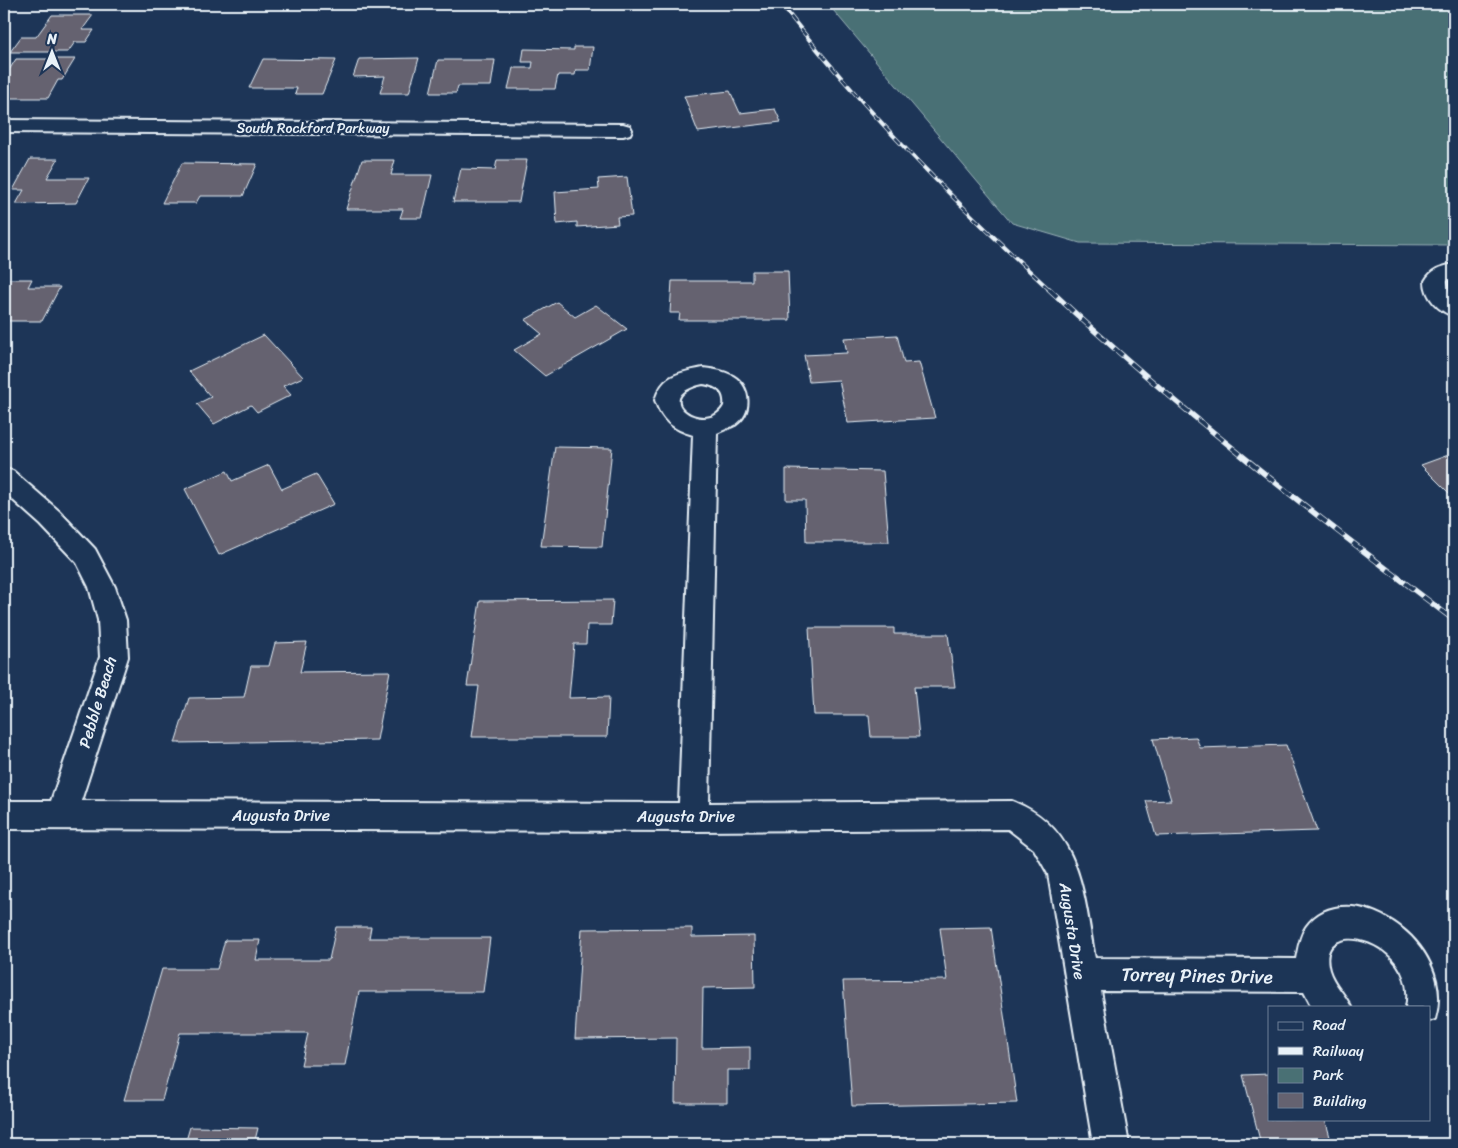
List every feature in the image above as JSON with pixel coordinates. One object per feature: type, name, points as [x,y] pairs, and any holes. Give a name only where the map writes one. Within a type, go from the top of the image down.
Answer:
[{"type":"street","name":"South Rockford Parkway","points":[[4,126],[623,130]]},
{"type":"street","points":[[1454,271],[1442,275],[1436,280],[1435,287],[1445,303],[1454,309]]},
{"type":"street","points":[[694,817],[705,426]]},
{"type":"street","name":"Pebble Beach","points":[[4,478],[50,518],[86,556],[102,586],[112,620],[114,657],[61,815]]},
{"type":"street","name":"Augusta Drive","points":[[4,815],[694,817],[1012,815],[1034,828],[1053,848],[1064,874],[1111,1144]]},
{"type":"street","points":[[1333,1006],[1317,985],[1311,967],[1312,950],[1318,937],[1329,926],[1344,922],[1362,922],[1380,928],[1398,940],[1412,955],[1422,973],[1426,991],[1423,1006]]},
{"type":"street","name":"Torrey Pines Drive","points":[[1080,974],[1315,976]]},
{"type":"green space","points":[[828,4],[1454,4],[1454,245],[1080,243],[1012,223]]},
{"type":"building","points":[[44,4],[111,4],[109,8],[41,9]]},
{"type":"building","points":[[52,15],[93,15],[82,30],[94,30],[86,42],[75,42],[68,52],[10,52],[21,37],[36,37]]},
{"type":"building","points":[[574,47],[593,47],[590,70],[576,70],[575,75],[558,75],[555,89],[508,89],[513,68],[532,68],[533,62],[522,62],[524,49],[574,50]]},
{"type":"building","points":[[419,58],[409,93],[380,93],[385,76],[353,77],[359,59]]},
{"type":"building","points":[[16,59],[75,59],[62,80],[58,80],[48,98],[4,98],[4,78]]},
{"type":"building","points":[[263,59],[336,60],[322,94],[295,94],[297,88],[249,88]]},
{"type":"building","points":[[438,60],[495,60],[491,86],[458,86],[456,93],[430,93]]},
{"type":"building","points":[[730,91],[740,113],[775,109],[781,122],[698,132],[684,96]]},
{"type":"building","points":[[30,159],[58,159],[47,178],[89,178],[76,203],[16,204],[24,190],[13,190]]},
{"type":"building","points":[[362,160],[395,160],[391,175],[432,175],[422,218],[400,218],[403,209],[346,209]]},
{"type":"building","points":[[497,160],[527,160],[519,202],[453,202],[461,169],[495,170]]},
{"type":"building","points":[[182,163],[257,164],[243,196],[200,196],[196,203],[162,203]]},
{"type":"building","points":[[627,177],[632,216],[617,217],[618,224],[577,227],[577,222],[557,224],[555,192],[599,189],[598,179]]},
{"type":"building","points":[[752,271],[788,271],[790,320],[679,320],[680,313],[670,313],[672,281],[752,281]]},
{"type":"building","points":[[4,279],[32,279],[28,287],[60,287],[42,321],[4,321]]},
{"type":"building","points":[[557,302],[575,317],[596,305],[627,329],[545,376],[514,350],[542,334],[525,320]]},
{"type":"building","points":[[264,335],[303,377],[283,386],[291,395],[257,412],[251,405],[214,424],[197,404],[211,397],[189,371]]},
{"type":"building","points":[[897,335],[904,363],[919,362],[935,418],[848,423],[839,380],[809,382],[804,355],[847,353],[844,338]]},
{"type":"building","points":[[555,447],[612,448],[602,547],[541,546]]},
{"type":"building","points":[[1454,453],[1454,491],[1449,493],[1421,465]]},
{"type":"building","points":[[269,465],[282,489],[316,474],[334,504],[219,555],[185,489],[227,471],[232,481]]},
{"type":"building","points":[[786,469],[883,471],[889,542],[806,542],[805,500],[786,500]]},
{"type":"building","points":[[613,600],[611,625],[587,625],[586,644],[574,644],[569,698],[609,697],[607,737],[472,737],[479,686],[467,686],[480,601]]},
{"type":"building","points":[[809,628],[894,628],[894,634],[948,634],[955,687],[914,687],[919,737],[871,737],[869,715],[814,715]]},
{"type":"building","points":[[307,642],[300,672],[390,671],[377,740],[175,743],[189,698],[244,697],[251,666],[269,666],[275,643]]},
{"type":"building","points":[[1196,737],[1200,748],[1286,745],[1317,831],[1156,836],[1146,801],[1171,800],[1153,739]]},
{"type":"building","points":[[336,927],[371,927],[369,938],[490,938],[483,992],[359,992],[345,1065],[301,1065],[308,1033],[180,1033],[162,1100],[124,1100],[162,969],[217,969],[225,940],[260,940],[256,960],[329,960]]},
{"type":"building","points":[[991,927],[1017,1103],[852,1106],[843,981],[947,980],[940,928]]},
{"type":"building","points":[[692,928],[692,937],[754,936],[755,987],[703,988],[702,1048],[750,1047],[750,1070],[727,1070],[727,1103],[675,1103],[676,1038],[575,1039],[582,929]]},
{"type":"building","points":[[1268,1074],[1268,1120],[1325,1120],[1332,1144],[1261,1144],[1243,1075]]},
{"type":"building","points":[[190,1127],[258,1128],[254,1144],[185,1144]]},
{"type":"railway","points":[[781,4],[876,117],[944,188],[1050,290]]},
{"type":"railway","points":[[1049,289],[1146,376],[1247,460],[1454,620]]}]
